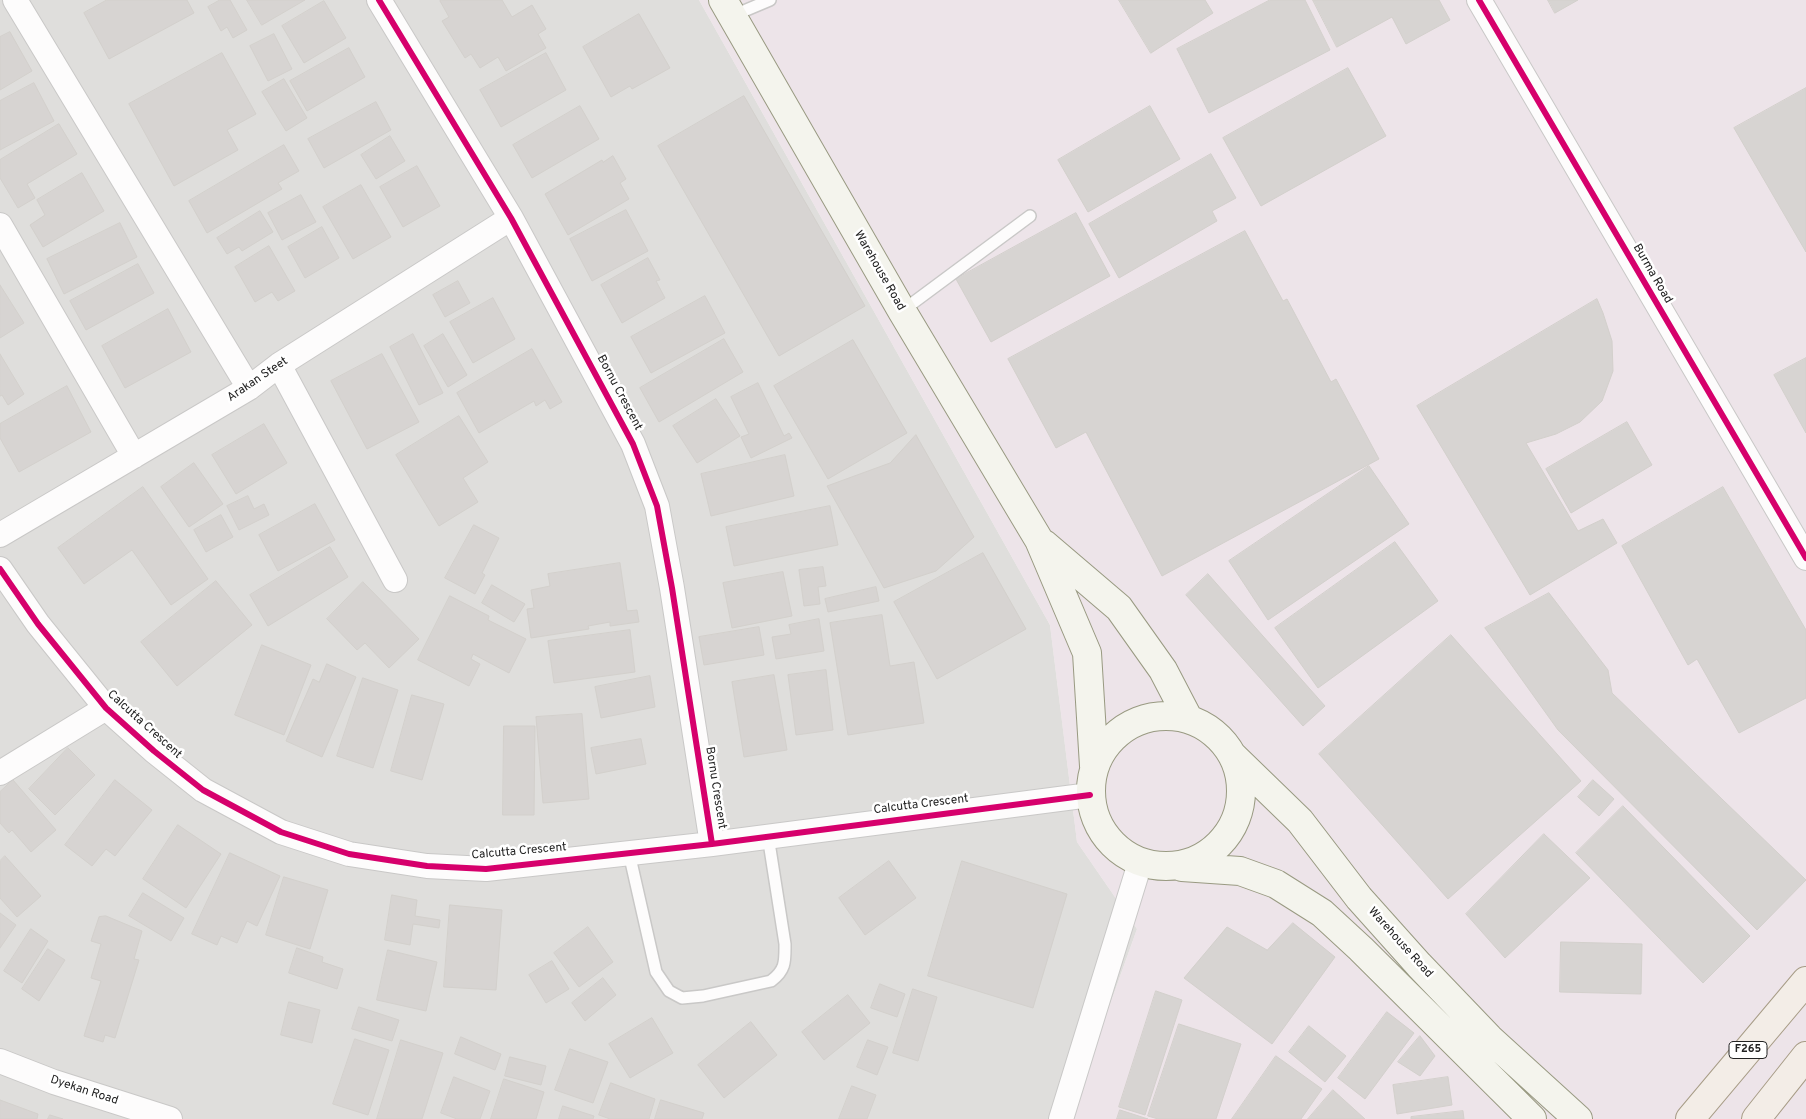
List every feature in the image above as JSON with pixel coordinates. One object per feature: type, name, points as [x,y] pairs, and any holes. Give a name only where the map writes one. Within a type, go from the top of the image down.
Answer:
[{"type":"main road","name":"Warehouse Road","points":[[727,8],[902,311],[1039,540],[1086,653],[1094,766]]},
{"type":"main road","name":"Warehouse Road","points":[[1039,540],[1119,608],[1163,670],[1188,718]]},
{"type":"main road","points":[[1178,866],[1201,859],[1220,844],[1234,825],[1241,802],[1240,778],[1233,756],[1214,732],[1188,718],[1160,714],[1133,722],[1110,739],[1094,766],[1090,795],[1094,817],[1105,837],[1121,852],[1140,863],[1240,871],[1276,884],[1322,913],[1532,1119]]},
{"type":"main road","name":"Warehouse Road","points":[[1233,756],[1300,822],[1359,898],[1419,965],[1489,1038],[1578,1119]]},
{"type":"main road","name":"F265","points":[[1690,1119],[1806,982]]},
{"type":"main road","points":[[1756,1119],[1806,1056]]},
{"type":"street","points":[[15,0],[249,388]]},
{"type":"street","name":"Bornu Crescent","points":[[378,0],[511,218],[633,444],[657,506],[672,588],[712,844]]},
{"type":"street","name":"Burma Road","points":[[1479,0],[1806,558]]},
{"type":"street","name":"Arakan Steet","points":[[0,535],[249,388],[279,366],[511,218]]},
{"type":"street","points":[[0,225],[134,456]]},
{"type":"street","points":[[279,366],[395,580]]},
{"type":"street","name":"Calcutta Crescent","points":[[0,569],[38,624],[106,708],[154,751],[203,790],[281,832],[349,854],[427,866],[486,869],[712,844],[1090,795]]},
{"type":"street","points":[[0,773],[106,708]]},
{"type":"street","points":[[1061,1119],[1140,863]]},
{"type":"street","name":"Dyekan Road","points":[[0,1061],[54,1082],[170,1119]]},
{"type":"lane","points":[[727,8],[770,0]]},
{"type":"lane","points":[[902,311],[1030,216]]},
{"type":"lane","points":[[629,853],[656,972],[669,991],[682,998],[703,996],[771,981],[780,974],[785,961],[785,944],[768,836]]},
{"type":"shaded area","points":[[0,0],[699,0],[1050,625],[1077,842],[1137,929],[1069,1119],[0,1119]]},
{"type":"shaded area","points":[[699,0],[1806,0],[1806,1119],[1069,1119],[1137,929],[1077,842],[1050,625]]},
{"type":"building","points":[[107,0],[187,0],[194,13],[109,59],[84,13]]},
{"type":"building","points":[[220,0],[230,0],[247,30],[233,38],[227,27],[221,31],[208,7]]},
{"type":"building","points":[[247,0],[305,0],[262,25]]},
{"type":"building","points":[[502,0],[512,17],[532,5],[546,29],[538,34],[546,48],[506,71],[498,57],[480,68],[471,54],[465,58],[442,21],[449,17],[440,1]]},
{"type":"building","points":[[1119,0],[1205,0],[1213,13],[1151,53]]},
{"type":"building","points":[[1270,0],[1305,0],[1330,50],[1209,113],[1177,49]]},
{"type":"building","points":[[1313,0],[1439,0],[1450,20],[1406,44],[1392,17],[1337,47]]},
{"type":"building","points":[[1548,0],[1578,0],[1555,13]]},
{"type":"building","points":[[324,1],[346,38],[304,63],[282,26]]},
{"type":"building","points":[[639,14],[670,68],[632,89],[630,86],[611,97],[583,47]]},
{"type":"building","points":[[10,32],[32,71],[0,90],[0,37]]},
{"type":"building","points":[[274,34],[292,69],[268,81],[250,46]]},
{"type":"building","points":[[349,48],[365,77],[307,111],[290,81]]},
{"type":"building","points":[[222,53],[256,114],[227,130],[238,150],[174,186],[129,104]]},
{"type":"building","points":[[546,53],[566,90],[501,127],[480,90]]},
{"type":"building","points":[[1348,68],[1386,136],[1261,206],[1223,138]]},
{"type":"building","points":[[284,79],[307,118],[286,131],[262,92]]},
{"type":"building","points":[[34,83],[54,121],[0,150],[0,101]]},
{"type":"building","points":[[1806,88],[1806,252],[1734,128]]},
{"type":"building","points":[[744,96],[865,306],[779,356],[658,146]]},
{"type":"building","points":[[376,102],[391,130],[324,168],[308,139]]},
{"type":"building","points":[[580,106],[599,139],[532,178],[513,145]]},
{"type":"building","points":[[1150,106],[1180,159],[1088,212],[1058,160]]},
{"type":"building","points":[[59,124],[77,154],[27,184],[35,198],[18,208],[0,178],[0,160]]},
{"type":"building","points":[[390,136],[405,161],[376,179],[361,155]]},
{"type":"building","points":[[284,145],[299,171],[278,183],[282,189],[207,233],[189,201]]},
{"type":"building","points":[[1211,154],[1236,198],[1212,211],[1217,221],[1119,278],[1089,224]]},
{"type":"building","points":[[613,156],[626,179],[620,183],[629,199],[568,235],[545,194],[602,160],[603,162]]},
{"type":"building","points":[[417,166],[440,206],[403,227],[380,187]]},
{"type":"building","points":[[82,173],[104,211],[43,247],[30,225],[45,215],[37,200]]},
{"type":"building","points":[[361,185],[391,237],[353,259],[323,207]]},
{"type":"building","points":[[301,195],[316,222],[282,240],[268,213]]},
{"type":"building","points":[[626,210],[648,251],[592,281],[570,239]]},
{"type":"building","points":[[260,211],[273,232],[242,251],[239,247],[227,254],[217,238]]},
{"type":"building","points":[[1076,213],[1110,276],[991,342],[956,279]]},
{"type":"building","points":[[120,223],[137,257],[64,294],[47,259]]},
{"type":"building","points":[[322,227],[339,258],[305,278],[288,247]]},
{"type":"building","points":[[1245,231],[1283,301],[1287,299],[1331,382],[1336,379],[1379,459],[1162,576],[1086,432],[1056,448],[1008,359]]},
{"type":"building","points":[[269,246],[295,291],[278,301],[272,292],[255,302],[235,267]]},
{"type":"building","points":[[648,258],[660,280],[656,281],[665,298],[622,323],[601,285]]},
{"type":"building","points":[[138,264],[154,293],[86,330],[70,301]]},
{"type":"building","points":[[458,281],[470,303],[445,317],[433,295]]},
{"type":"building","points":[[0,285],[24,323],[0,338]]},
{"type":"building","points":[[705,296],[725,333],[651,373],[631,337]]},
{"type":"building","points":[[493,298],[515,339],[473,363],[450,322]]},
{"type":"building","points":[[1597,299],[1612,341],[1613,371],[1602,401],[1580,422],[1556,434],[1526,443],[1578,531],[1603,519],[1617,543],[1530,595],[1417,406]]},
{"type":"building","points":[[168,309],[191,352],[125,388],[102,346]]},
{"type":"building","points":[[413,334],[443,393],[419,405],[390,347]]},
{"type":"building","points":[[443,334],[467,375],[448,387],[424,346]]},
{"type":"building","points":[[724,339],[743,372],[659,422],[640,388]]},
{"type":"building","points":[[853,340],[907,433],[828,479],[774,386]]},
{"type":"building","points":[[532,349],[562,402],[550,409],[545,400],[536,406],[534,401],[479,433],[457,393]]},
{"type":"building","points":[[0,354],[24,394],[8,405],[2,395],[0,396]]},
{"type":"building","points":[[382,354],[419,422],[367,449],[331,381]]},
{"type":"building","points":[[1806,358],[1806,433],[1774,375]]},
{"type":"building","points":[[758,383],[784,436],[789,433],[792,438],[751,458],[741,437],[749,434],[731,397]]},
{"type":"building","points":[[67,386],[91,432],[19,472],[0,438],[0,424]]},
{"type":"building","points":[[716,399],[740,436],[697,463],[673,426]]},
{"type":"building","points":[[459,416],[488,462],[463,478],[478,502],[439,526],[396,455]]},
{"type":"building","points":[[1627,422],[1652,465],[1571,513],[1546,469]]},
{"type":"building","points":[[264,424],[287,463],[236,494],[212,455]]},
{"type":"building","points":[[916,435],[974,537],[936,571],[884,588],[827,486],[890,463]]},
{"type":"building","points":[[785,455],[794,496],[711,516],[701,474]]},
{"type":"building","points":[[194,463],[223,504],[189,527],[161,487]]},
{"type":"building","points":[[1369,466],[1409,524],[1268,620],[1229,561]]},
{"type":"building","points":[[143,487],[208,579],[171,605],[132,550],[84,584],[58,548]]},
{"type":"building","points":[[1723,487],[1806,630],[1806,698],[1739,733],[1697,659],[1688,665],[1622,546]]},
{"type":"building","points":[[248,496],[254,509],[264,504],[269,515],[239,530],[227,506]]},
{"type":"building","points":[[315,504],[335,540],[278,571],[259,535]]},
{"type":"building","points":[[830,506],[838,545],[734,566],[726,527]]},
{"type":"building","points":[[221,515],[233,537],[206,552],[194,530]]},
{"type":"building","points":[[474,525],[499,538],[482,573],[485,575],[475,594],[445,578]]},
{"type":"building","points":[[1395,542],[1438,601],[1318,688],[1275,628]]},
{"type":"building","points":[[330,547],[348,577],[268,626],[250,595]]},
{"type":"building","points":[[983,553],[1026,629],[937,679],[894,602]]},
{"type":"building","points":[[620,563],[627,611],[637,610],[639,622],[610,626],[610,622],[588,626],[589,629],[531,638],[527,609],[534,608],[531,590],[550,586],[548,574]]},
{"type":"building","points":[[823,567],[826,586],[818,587],[820,604],[804,606],[799,570]]},
{"type":"building","points":[[783,572],[792,616],[732,628],[723,583]]},
{"type":"building","points":[[1208,574],[1325,706],[1303,726],[1186,595]]},
{"type":"building","points":[[216,581],[252,625],[177,686],[141,642]]},
{"type":"building","points":[[363,582],[419,639],[389,668],[365,643],[357,650],[327,619]]},
{"type":"building","points":[[492,585],[525,604],[514,622],[482,603]]},
{"type":"building","points":[[876,587],[879,601],[828,612],[825,599]]},
{"type":"building","points":[[1549,593],[1608,670],[1612,693],[1806,880],[1757,930],[1558,730],[1485,628]]},
{"type":"building","points":[[450,596],[489,616],[488,620],[526,639],[509,673],[473,654],[471,659],[480,664],[469,686],[418,660]]},
{"type":"building","points":[[882,615],[890,666],[914,662],[924,723],[848,735],[830,623]]},
{"type":"building","points":[[819,619],[824,651],[776,659],[772,637],[791,634],[789,625]]},
{"type":"building","points":[[759,627],[764,655],[704,665],[699,637]]},
{"type":"building","points":[[630,630],[635,672],[554,683],[548,641]]},
{"type":"building","points":[[1451,635],[1581,781],[1448,899],[1319,754]]},
{"type":"building","points":[[262,645],[311,665],[284,735],[235,715]]},
{"type":"building","points":[[327,664],[356,677],[322,757],[286,741],[313,679],[319,682]]},
{"type":"building","points":[[826,670],[833,730],[796,735],[788,675]]},
{"type":"building","points":[[774,675],[787,750],[744,757],[732,682]]},
{"type":"building","points":[[650,676],[655,707],[601,718],[595,687]]},
{"type":"building","points":[[363,678],[398,690],[373,768],[337,756]]},
{"type":"building","points":[[412,695],[444,704],[422,780],[391,771]]},
{"type":"building","points":[[582,714],[589,799],[543,803],[536,717]]},
{"type":"building","points":[[504,726],[535,726],[534,815],[503,815]]},
{"type":"building","points":[[641,739],[646,764],[596,774],[591,748]]},
{"type":"building","points":[[68,748],[95,775],[55,815],[29,789]]},
{"type":"building","points":[[13,780],[56,830],[31,852],[12,830],[9,833],[0,823],[0,792]]},
{"type":"building","points":[[115,780],[152,810],[115,856],[106,849],[92,866],[65,845]]},
{"type":"building","points":[[1593,780],[1614,799],[1599,816],[1578,797]]},
{"type":"building","points":[[1623,806],[1750,936],[1703,983],[1576,853]]},
{"type":"building","points":[[178,825],[221,854],[186,908],[143,879]]},
{"type":"building","points":[[1544,834],[1590,878],[1505,958],[1466,914]]},
{"type":"building","points":[[230,853],[280,876],[257,926],[247,921],[237,943],[221,936],[217,945],[192,934]]},
{"type":"building","points":[[5,856],[41,896],[17,917],[0,898],[0,861]]},
{"type":"building","points":[[889,861],[916,898],[865,935],[839,898]]},
{"type":"building","points":[[962,861],[1067,894],[1033,1008],[928,976]]},
{"type":"building","points":[[284,877],[328,890],[310,949],[266,935]]},
{"type":"building","points":[[143,893],[184,918],[171,941],[129,916]]},
{"type":"building","points":[[392,895],[417,900],[415,916],[440,920],[439,928],[413,924],[410,945],[385,940]]},
{"type":"building","points":[[450,905],[502,910],[496,990],[444,987]]},
{"type":"building","points":[[0,913],[16,925],[0,948]]},
{"type":"building","points":[[106,916],[142,931],[134,959],[139,960],[115,1038],[105,1035],[103,1042],[84,1036],[101,981],[91,978],[101,944],[91,941],[99,917]]},
{"type":"building","points":[[1293,923],[1335,957],[1272,1044],[1184,978],[1227,927],[1267,950]]},
{"type":"building","points":[[588,927],[613,962],[579,987],[554,953]]},
{"type":"building","points":[[31,929],[48,941],[22,983],[4,971]]},
{"type":"building","points":[[1561,942],[1642,944],[1641,994],[1560,992]]},
{"type":"building","points":[[297,948],[323,957],[322,962],[343,969],[337,989],[289,973]]},
{"type":"building","points":[[48,949],[65,960],[39,1001],[22,989]]},
{"type":"building","points":[[388,950],[437,962],[426,1011],[377,1000]]},
{"type":"building","points":[[552,961],[569,989],[546,1003],[529,975]]},
{"type":"building","points":[[603,978],[616,995],[585,1021],[572,1003]]},
{"type":"building","points":[[880,984],[905,994],[897,1017],[871,1008]]},
{"type":"building","points":[[913,989],[937,997],[918,1061],[893,1053]]},
{"type":"building","points":[[1156,991],[1182,1000],[1145,1115],[1119,1107]]},
{"type":"building","points":[[848,995],[870,1023],[824,1060],[802,1032]]},
{"type":"building","points":[[289,1002],[320,1010],[312,1043],[281,1035]]},
{"type":"building","points":[[359,1007],[399,1020],[392,1041],[352,1029]]},
{"type":"building","points":[[1387,1012],[1414,1033],[1365,1099],[1338,1078]]},
{"type":"building","points":[[652,1018],[673,1053],[630,1078],[609,1044]]},
{"type":"building","points":[[751,1022],[777,1055],[724,1098],[698,1065]]},
{"type":"building","points":[[1179,1024],[1241,1044],[1216,1119],[1158,1119],[1148,1116]]},
{"type":"building","points":[[1309,1026],[1346,1056],[1325,1082],[1289,1052]]},
{"type":"building","points":[[1420,1036],[1435,1056],[1420,1076],[1398,1062]]},
{"type":"building","points":[[461,1037],[501,1054],[495,1070],[455,1054]]},
{"type":"building","points":[[355,1039],[389,1050],[368,1115],[333,1104]]},
{"type":"building","points":[[401,1040],[443,1053],[422,1119],[377,1119]]},
{"type":"building","points":[[868,1040],[888,1047],[877,1075],[857,1067]]},
{"type":"building","points":[[570,1049],[608,1062],[593,1103],[555,1090]]},
{"type":"building","points":[[1276,1056],[1322,1089],[1301,1119],[1232,1119]]},
{"type":"building","points":[[510,1057],[546,1066],[541,1085],[505,1076]]},
{"type":"building","points":[[454,1077],[490,1091],[480,1119],[457,1119],[441,1113]]},
{"type":"building","points":[[1448,1077],[1452,1105],[1397,1114],[1393,1085]]},
{"type":"building","points":[[504,1079],[544,1092],[536,1119],[491,1119]]},
{"type":"building","points":[[611,1083],[655,1099],[649,1119],[610,1119],[599,1115]]},
{"type":"building","points":[[852,1086],[876,1095],[867,1119],[839,1119]]},
{"type":"building","points":[[1333,1090],[1365,1119],[1308,1119]]},
{"type":"building","points":[[0,1100],[38,1114],[37,1119],[0,1119]]},
{"type":"building","points":[[661,1100],[704,1113],[702,1119],[655,1119]]},
{"type":"building","points":[[563,1106],[594,1116],[593,1119],[559,1119]]},
{"type":"building","points":[[1120,1110],[1148,1119],[1117,1119]]},
{"type":"building","points":[[1463,1111],[1464,1119],[1411,1119],[1411,1117]]},
{"type":"building","points":[[50,1115],[63,1119],[48,1119]]},
{"type":"cycle path","points":[[379,0],[511,218],[633,444],[657,506],[672,588],[712,844]]},
{"type":"cycle path","points":[[1479,0],[1806,558]]},
{"type":"cycle path","points":[[0,569],[38,624],[106,708],[154,751],[203,790],[281,832],[349,854],[427,866],[486,869],[712,844],[1090,795]]}]
